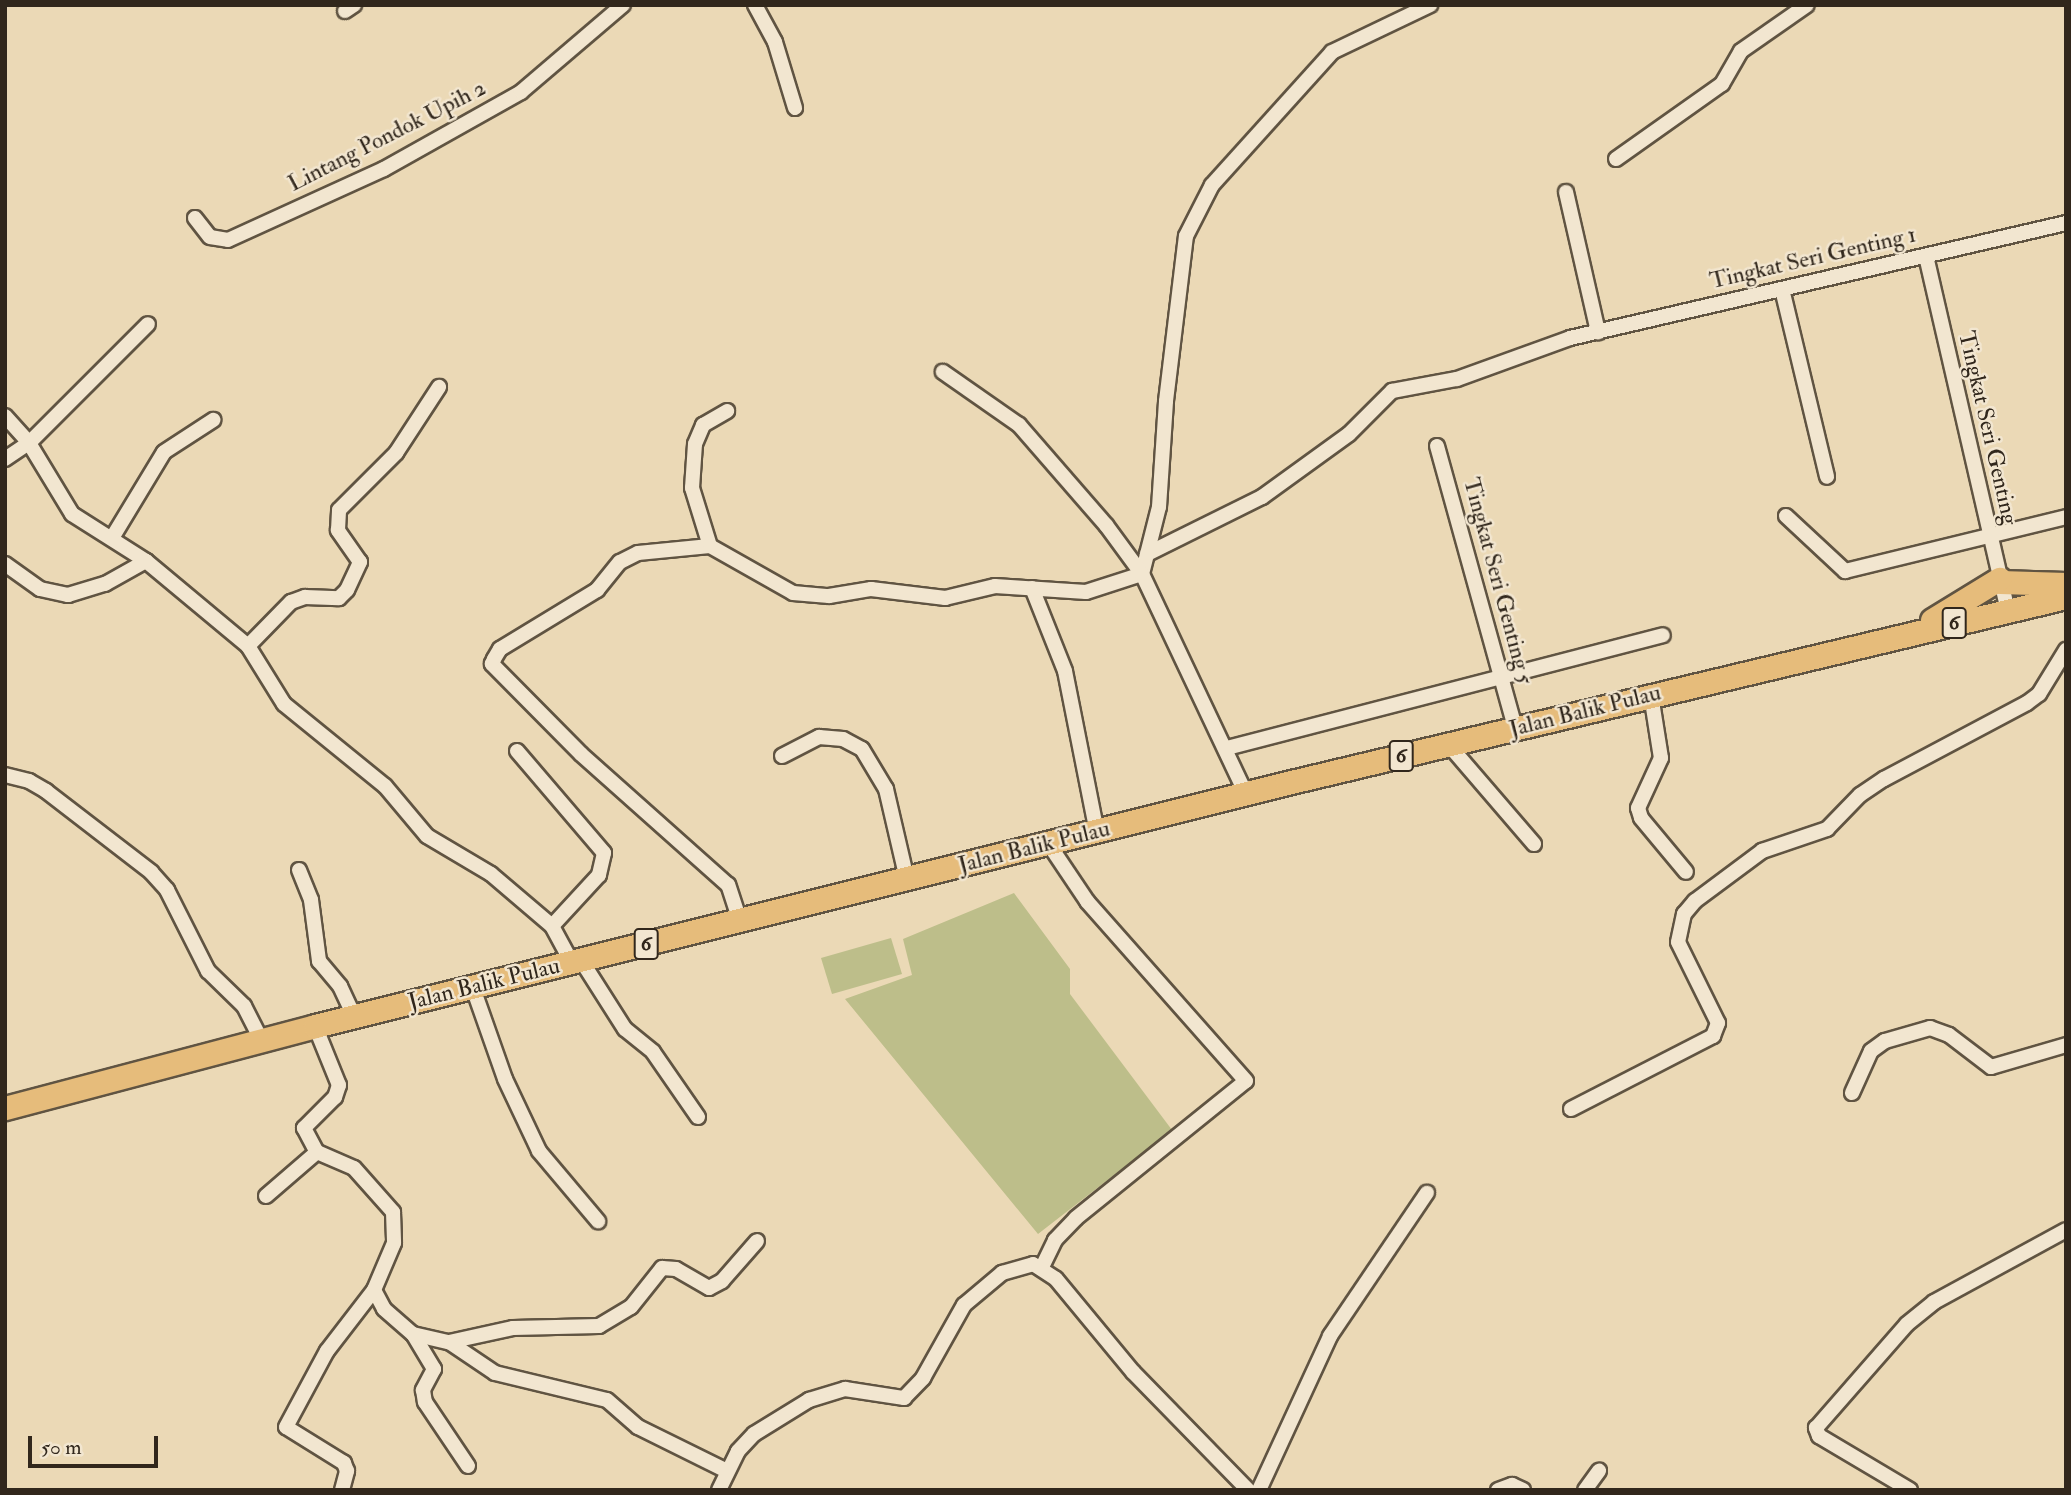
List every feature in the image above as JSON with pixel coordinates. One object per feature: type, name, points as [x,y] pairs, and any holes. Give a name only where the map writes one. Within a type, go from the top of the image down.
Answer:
[{"type":"main road","points":[[1901,635],[1976,597],[2000,580],[2066,584]]},
{"type":"main road","name":"Jalan Balik Pulau","points":[[5,1108],[354,1016],[1246,794],[2066,597]]},
{"type":"street","name":"Lintang Pondok Upih 2","points":[[195,218],[210,237],[228,240],[384,169],[521,92],[623,5]]},
{"type":"street","points":[[755,5],[775,42],[795,108]]},
{"type":"street","points":[[1142,574],[1160,498],[1180,266],[1196,208],[1225,169],[1332,52],[1430,5]]},
{"type":"street","points":[[1616,159],[1723,83],[1741,51],[1807,5]]},
{"type":"street","points":[[1566,192],[1598,332]]},
{"type":"street","name":"Tingkat Seri Genting 1","points":[[1147,554],[1262,497],[1349,434],[1392,391],[1457,379],[1570,338],[2066,223]]},
{"type":"street","name":"Tingkat Seri Genting","points":[[1926,256],[2008,611]]},
{"type":"street","points":[[1782,289],[1827,477]]},
{"type":"street","points":[[5,459],[29,443],[148,324]]},
{"type":"street","points":[[943,372],[1019,425],[1106,525],[1142,574],[1227,748],[1246,794]]},
{"type":"street","points":[[248,646],[291,602],[305,597],[340,598],[347,590],[360,562],[338,530],[340,510],[396,453],[439,387]]},
{"type":"street","points":[[710,546],[692,488],[695,444],[704,425],[727,411]]},
{"type":"street","points":[[5,416],[29,443],[72,513],[146,561],[248,646],[284,704],[300,720],[385,786],[427,836],[491,874],[552,926],[625,1029],[653,1052],[698,1118]]},
{"type":"street","points":[[112,538],[164,452],[213,420]]},
{"type":"street","name":"Tingkat Seri Genting 5","points":[[1437,446],[1515,728]]},
{"type":"street","points":[[1786,516],[1844,571],[2066,517]]},
{"type":"street","points":[[740,921],[728,885],[581,754],[492,664],[500,649],[583,600],[630,556],[710,546],[793,593],[829,596],[871,589],[927,599],[995,586],[1086,592],[1142,574]]},
{"type":"street","points":[[5,564],[40,589],[68,596],[105,584],[146,561]]},
{"type":"street","points":[[1032,588],[1065,671],[1097,832]]},
{"type":"street","points":[[1227,748],[1663,635]]},
{"type":"street","points":[[1571,1109],[1713,1036],[1717,1023],[1678,942],[1684,915],[1695,901],[1769,847],[1827,829],[1860,795],[1884,779],[2027,703],[2039,694],[2066,650]]},
{"type":"street","points":[[1651,695],[1661,758],[1638,808],[1641,818],[1686,872]]},
{"type":"street","points":[[782,756],[819,737],[844,739],[862,749],[886,789],[907,879]]},
{"type":"street","points":[[1448,744],[1534,844]]},
{"type":"street","points":[[517,751],[604,853],[599,875],[552,926]]},
{"type":"street","points":[[5,775],[29,780],[46,791],[151,872],[167,890],[208,971],[244,1006],[261,1040]]},
{"type":"street","points":[[1042,1267],[1055,1240],[1076,1218],[1246,1081],[1087,901],[1048,844]]},
{"type":"street","points":[[299,870],[311,900],[319,961],[340,986],[354,1016]]},
{"type":"street","points":[[473,988],[505,1079],[539,1150],[598,1221]]},
{"type":"street","points":[[315,1026],[339,1085],[335,1097],[304,1128],[317,1152],[354,1168],[393,1212],[394,1243],[374,1290],[327,1351],[286,1427],[344,1463],[347,1471],[342,1490]]},
{"type":"street","points":[[1852,1093],[1871,1051],[1885,1041],[1930,1028],[1949,1035],[1991,1067],[2066,1045]]},
{"type":"street","points":[[266,1196],[317,1152]]},
{"type":"street","points":[[1259,1490],[1293,1408],[1330,1336],[1427,1193]]},
{"type":"street","points":[[1910,1490],[1819,1436],[1816,1428],[1907,1324],[1934,1301],[2066,1230]]},
{"type":"street","points":[[449,1342],[513,1328],[599,1326],[631,1307],[662,1268],[676,1269],[709,1288],[722,1281],[757,1241]]},
{"type":"street","points":[[719,1490],[727,1471],[754,1434],[827,1392],[862,1390],[896,1401],[904,1398],[923,1378],[953,1320],[985,1285],[1020,1265],[1042,1267],[1206,1452],[1248,1490]]},
{"type":"street","points":[[374,1290],[384,1309],[413,1334],[434,1369],[423,1390],[425,1402],[468,1466]]},
{"type":"street","points":[[413,1334],[449,1342],[504,1376],[607,1401],[638,1427],[727,1471]]},
{"type":"street","points":[[1585,1490],[1599,1471]]},
{"type":"street","points":[[1498,1490],[1512,1485],[1523,1490]]},
{"type":"green space","points":[[1014,893],[1070,969],[1070,994],[1172,1130],[1038,1234],[845,999],[912,975],[903,939]]},
{"type":"green space","points":[[891,938],[902,974],[832,994],[821,958]]}]
